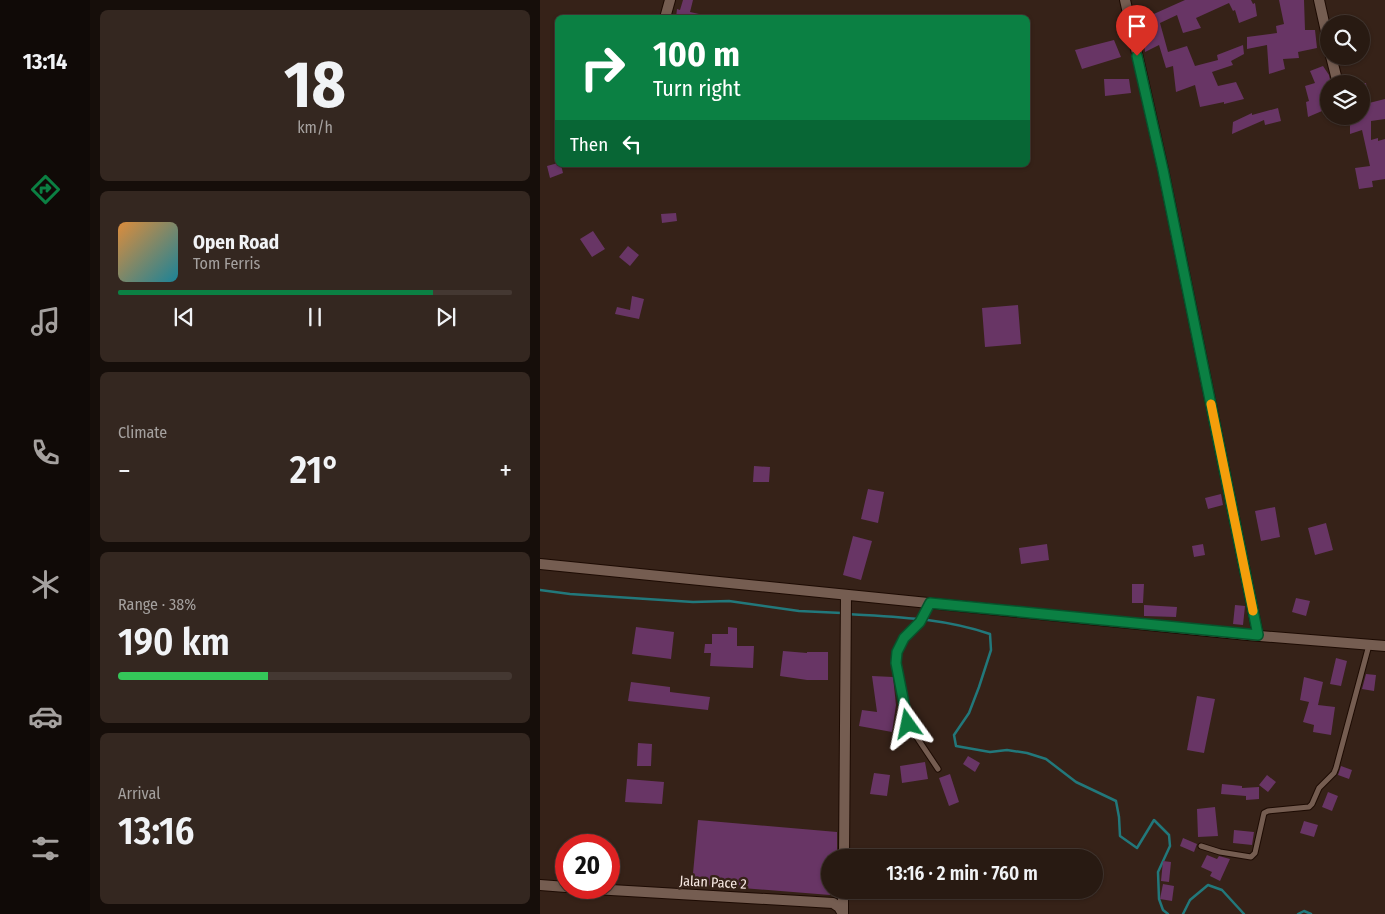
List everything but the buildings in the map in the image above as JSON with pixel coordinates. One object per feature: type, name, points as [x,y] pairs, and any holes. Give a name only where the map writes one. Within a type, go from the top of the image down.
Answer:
[{"type":"street","points":[[666,15],[670,0]]},
{"type":"street","points":[[1124,0],[1163,170],[1258,635]]},
{"type":"street","points":[[1319,0],[1322,15]]},
{"type":"street","points":[[540,564],[1385,646]]},
{"type":"street","points":[[844,849],[846,595]]},
{"type":"street","points":[[540,885],[555,886]]},
{"type":"street","name":"Jalan Pace 2","points":[[620,891],[833,903],[839,907],[843,914]]},
{"type":"street","points":[[843,899],[843,914]]},
{"type":"lane","points":[[930,603],[920,622],[900,644],[896,663],[908,724],[938,769]]},
{"type":"lane","points":[[1201,846],[1220,852],[1251,857],[1254,853],[1264,813],[1268,811],[1306,808],[1312,804],[1319,788],[1334,773],[1336,768],[1369,644]]},
{"type":"waterway","points":[[540,590],[570,594],[693,602],[729,601],[799,611],[842,613]]},
{"type":"waterway","points":[[848,614],[937,621],[990,634],[991,650],[969,713],[954,735],[956,746],[990,752],[1007,750],[1027,753],[1046,759],[1076,782],[1116,801],[1120,836],[1137,848],[1154,820],[1169,835],[1170,846],[1158,872],[1159,899],[1163,910],[1168,914]]},
{"type":"waterway","points":[[1183,914],[1190,900],[1208,885],[1222,890],[1244,914]]},
{"type":"waterway","points":[[1298,914],[1304,911],[1311,914]]},
{"type":"slow traffic","points":[[1211,404],[1253,611]]},
{"type":"route","points":[[908,724],[896,663],[897,652],[904,638],[920,622],[930,603],[1258,635],[1163,170],[1137,56]]}]
